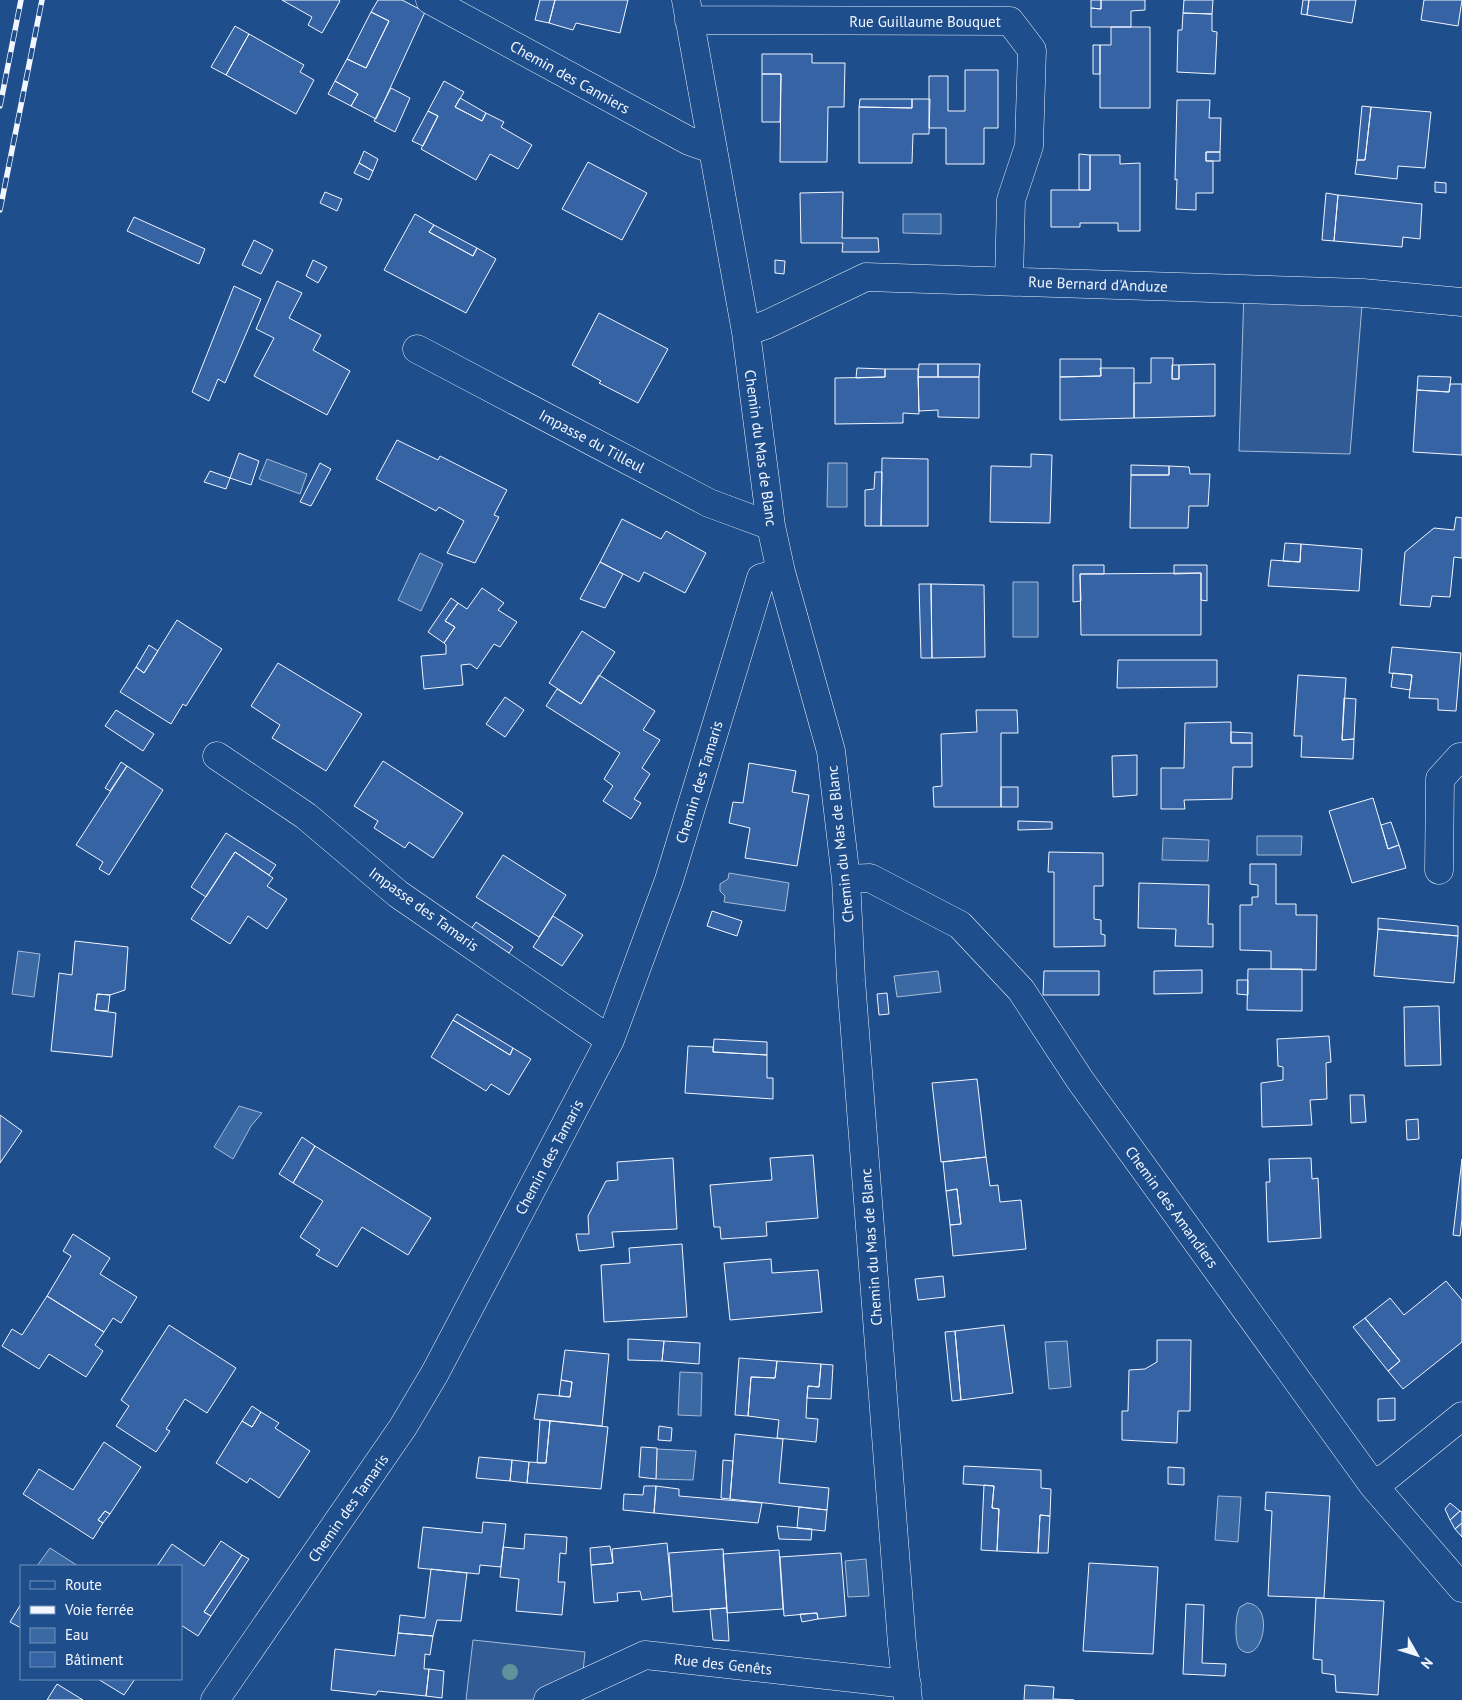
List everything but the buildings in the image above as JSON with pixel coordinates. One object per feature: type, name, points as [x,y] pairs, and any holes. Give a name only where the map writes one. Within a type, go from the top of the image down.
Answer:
[{"type":"street","name":"Chemin des Canniers","points":[[430,0],[689,141],[712,149]]},
{"type":"street","name":"Chemin du Mas de Blanc","points":[[688,10],[746,332],[771,526],[781,572],[831,751],[846,879],[851,980],[907,1692]]},
{"type":"street","name":"Rue Guillaume Bouquet","points":[[688,10],[1010,21],[1032,50],[1029,146],[1011,200],[1009,281]]},
{"type":"street","name":"Rue Bernard d'Anduze","points":[[746,332],[768,324],[866,277],[1363,293],[1462,302]]},
{"type":"street","name":"Impasse du Tilleul","points":[[417,349],[709,503],[771,526]]},
{"type":"street","name":"Chemin des Tamaris","points":[[220,1698],[408,1420],[435,1374],[610,1040],[669,880],[761,578],[781,572]]},
{"type":"street","name":"Impasse des Tamaris","points":[[217,756],[306,816],[398,894],[610,1040]]},
{"type":"street","points":[[1439,870],[1440,779],[1462,757]]},
{"type":"street","name":"Chemin des Amandiers","points":[[846,879],[870,878],[960,925],[1021,990],[1080,1080],[1373,1486],[1462,1588]]},
{"type":"street","points":[[1373,1486],[1462,1416]]},
{"type":"street","name":"Rue des Genêts","points":[[548,1700],[645,1656],[907,1692]]},
{"type":"shaded area","points":[[1244,290],[1363,293],[1350,454],[1239,451]]},
{"type":"shaded area","points":[[473,1640],[585,1652],[580,1700],[466,1700]]},
{"type":"water","points":[[903,214],[941,214],[941,234],[903,233]]},
{"type":"water","points":[[267,459],[307,474],[300,494],[259,479]]},
{"type":"water","points":[[828,463],[847,463],[847,507],[827,507]]},
{"type":"water","points":[[420,553],[443,564],[421,611],[398,600]]},
{"type":"water","points":[[1013,582],[1038,582],[1038,637],[1013,637]]},
{"type":"water","points":[[1257,836],[1302,836],[1301,855],[1257,855]]},
{"type":"water","points":[[1163,838],[1209,840],[1208,861],[1162,860]]},
{"type":"water","points":[[729,873],[789,883],[785,911],[724,902],[725,896],[720,891],[720,884],[728,879]]},
{"type":"water","points":[[18,951],[40,954],[34,997],[12,994]]},
{"type":"water","points":[[938,971],[941,992],[897,997],[894,976]]},
{"type":"water","points":[[239,1106],[262,1113],[251,1126],[233,1159],[214,1147]]},
{"type":"water","points":[[1067,1341],[1071,1387],[1049,1389],[1045,1342]]},
{"type":"water","points":[[680,1372],[702,1373],[701,1416],[678,1415]]},
{"type":"water","points":[[657,1449],[696,1451],[693,1480],[656,1479]]},
{"type":"water","points":[[1218,1496],[1241,1497],[1238,1542],[1215,1540]]},
{"type":"water","points":[[50,1548],[76,1565],[38,1565]]},
{"type":"water","points":[[866,1559],[869,1596],[848,1597],[845,1561]]},
{"type":"water","points":[[1247,1603],[1256,1606],[1262,1614],[1264,1623],[1263,1634],[1259,1643],[1254,1650],[1248,1653],[1238,1646],[1236,1628],[1238,1611],[1240,1607]]},
{"type":"railway","points":[[0,106],[21,0]]},
{"type":"railway","points":[[0,210],[42,0]]}]
